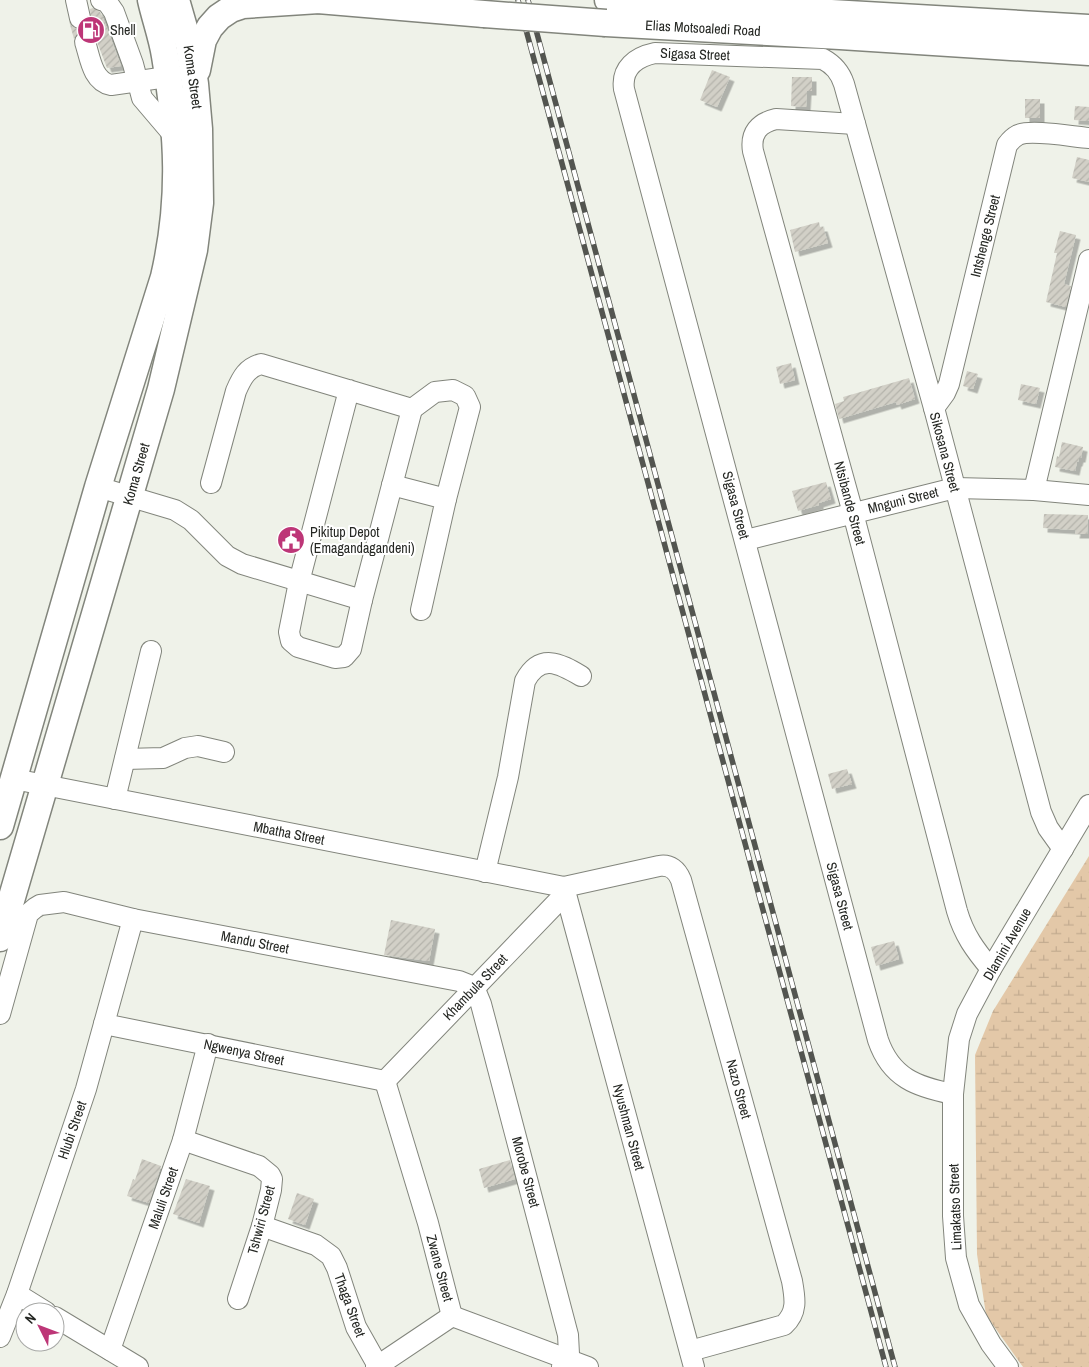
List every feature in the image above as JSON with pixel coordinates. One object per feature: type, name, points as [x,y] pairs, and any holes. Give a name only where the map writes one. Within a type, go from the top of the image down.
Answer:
[{"type":"main road","points":[[137,0],[160,36]]},
{"type":"main road","name":"Koma Street","points":[[0,826],[98,487],[164,277],[171,245],[176,203],[176,138],[165,55],[151,0]]},
{"type":"main road","name":"Koma Street","points":[[0,938],[161,388],[194,250],[200,203],[195,84],[189,45],[176,0]]},
{"type":"main road","name":"Elias Motsoaledi Road","points":[[195,84],[203,40],[210,27],[219,17],[243,5],[318,0],[484,14],[607,11],[1089,28]]},
{"type":"main road","name":"Elias Motsoaledi Road","points":[[607,11],[840,36],[1089,52]]},
{"type":"street","points":[[101,0],[107,2],[114,12],[134,64],[142,98],[176,138]]},
{"type":"street","points":[[85,42],[96,76],[104,83],[111,85],[167,77]]},
{"type":"street","name":"Sigasa Street","points":[[822,60],[655,52],[632,63],[627,69],[623,81],[883,1054],[897,1072],[914,1083],[953,1094]]},
{"type":"street","name":"Sikosana Street","points":[[822,60],[835,67],[842,77],[934,408],[1041,812],[1048,828],[1063,849]]},
{"type":"street","name":"Ntsibande Street","points":[[855,124],[776,119],[758,127],[752,144],[853,513],[962,929],[968,940],[991,969]]},
{"type":"street","name":"Intshenge Street","points":[[934,408],[949,384],[1007,145],[1017,135],[1022,134],[1040,133],[1089,138]]},
{"type":"street","points":[[1034,490],[1089,260]]},
{"type":"street","points":[[210,483],[236,391],[241,379],[251,367],[261,364],[412,409]]},
{"type":"street","points":[[349,390],[299,582],[289,632],[291,641],[298,647],[335,658],[344,657],[352,649],[362,600],[412,409],[435,392],[453,390],[465,396],[470,407],[446,499],[421,610]]},
{"type":"street","points":[[392,485],[446,499]]},
{"type":"street","points":[[98,487],[175,510],[191,520],[227,556],[242,564],[362,600]]},
{"type":"street","name":"Mnguni Street","points":[[746,540],[955,488],[1034,490],[1089,495]]},
{"type":"street","points":[[116,799],[151,651]]},
{"type":"street","points":[[484,872],[508,777],[525,681],[531,670],[543,663],[560,665],[581,676]]},
{"type":"street","points":[[125,759],[163,758],[185,748],[198,746],[224,752]]},
{"type":"street","name":"Mbatha Street","points":[[14,779],[484,872],[564,891]]},
{"type":"street","name":"Dlamini Avenue","points":[[953,1094],[958,1039],[967,1014],[991,969],[1089,805]]},
{"type":"street","name":"Nazo Street","points":[[564,891],[663,865],[671,867],[679,875],[792,1281],[795,1300],[794,1311],[792,1317],[784,1325],[692,1359]]},
{"type":"street","name":"Khambula Street","points":[[385,1081],[564,891]]},
{"type":"street","name":"Nyushman Street","points":[[564,891],[692,1359]]},
{"type":"street","name":"Mandu Street","points":[[0,1014],[26,919],[35,908],[64,902],[132,919],[450,980],[474,987]]},
{"type":"street","name":"Hlubi Street","points":[[0,1337],[17,1294],[86,1089],[132,919]]},
{"type":"street","name":"Morobe Street","points":[[474,987],[481,1004],[566,1328],[569,1346],[565,1363]]},
{"type":"street","name":"Ngwenya Street","points":[[104,1024],[385,1081]]},
{"type":"street","name":"Maluli Street","points":[[110,1350],[183,1140],[208,1044]]},
{"type":"street","name":"Zwane Street","points":[[385,1081],[428,1223],[452,1316],[565,1363],[588,1367]]},
{"type":"street","name":"Limakatso Street","points":[[953,1094],[953,1216],[956,1258],[969,1305],[991,1344],[1008,1367]]},
{"type":"street","name":"Tshwiri Street","points":[[183,1140],[255,1164],[270,1175],[272,1179],[272,1190],[262,1226],[238,1299]]},
{"type":"street","name":"Thaga Street","points":[[262,1226],[316,1245],[331,1256],[337,1268],[356,1327],[377,1366]]},
{"type":"street","points":[[17,1294],[30,1302]]},
{"type":"street","points":[[377,1366],[452,1316]]},
{"type":"street","points":[[65,1323],[138,1367]]},
{"type":"green space","points":[[1089,856],[1089,1367],[1023,1367],[986,1315],[977,1254],[975,1055],[993,1011]]},
{"type":"building","points":[[93,8],[100,12],[103,18],[121,66],[107,68],[93,33],[82,31],[74,39],[69,21],[77,29],[82,30],[88,27],[91,21],[90,9]]},
{"type":"building","points":[[712,70],[730,77],[717,107],[700,100]]},
{"type":"building","points":[[792,77],[812,77],[812,91],[807,91],[806,107],[791,106]]},
{"type":"building","points":[[1025,99],[1040,99],[1040,118],[1025,118]]},
{"type":"building","points":[[1075,106],[1089,107],[1089,121],[1074,120]]},
{"type":"building","points":[[1077,157],[1089,160],[1089,182],[1072,178]]},
{"type":"building","points":[[819,222],[820,227],[823,227],[828,243],[795,252],[790,230]]},
{"type":"building","points":[[1060,231],[1076,235],[1064,284],[1071,286],[1066,307],[1046,302],[1057,253],[1054,253]]},
{"type":"building","points":[[791,363],[795,380],[780,384],[776,367]]},
{"type":"building","points":[[967,371],[978,374],[973,389],[963,386]]},
{"type":"building","points":[[909,378],[915,399],[897,405],[896,402],[839,419],[835,404],[844,401],[843,397]]},
{"type":"building","points":[[1021,384],[1040,388],[1036,404],[1018,400]]},
{"type":"building","points":[[1062,442],[1083,447],[1081,458],[1077,462],[1075,471],[1055,467]]},
{"type":"building","points":[[826,482],[831,499],[819,503],[819,505],[798,511],[792,491]]},
{"type":"building","points":[[1044,514],[1088,515],[1087,534],[1075,534],[1076,530],[1043,528]]},
{"type":"building","points":[[847,769],[852,784],[832,789],[828,774]]},
{"type":"building","points":[[391,920],[435,929],[429,961],[384,955]]},
{"type":"building","points":[[894,941],[899,959],[876,966],[871,947]]},
{"type":"building","points":[[142,1159],[161,1166],[149,1203],[127,1196]]},
{"type":"building","points":[[510,1160],[515,1179],[484,1188],[479,1169]]},
{"type":"building","points":[[186,1179],[210,1186],[199,1223],[173,1214]]},
{"type":"building","points":[[297,1193],[314,1199],[305,1225],[288,1219]]},
{"type":"railway","points":[[518,0],[886,1367]]},
{"type":"railway","points":[[528,0],[895,1367]]},
{"type":"place","name":"Shell","points":[[91,30]]},
{"type":"place","name":"Pikitup Depot (Emagandagandeni)","points":[[291,540]]}]
